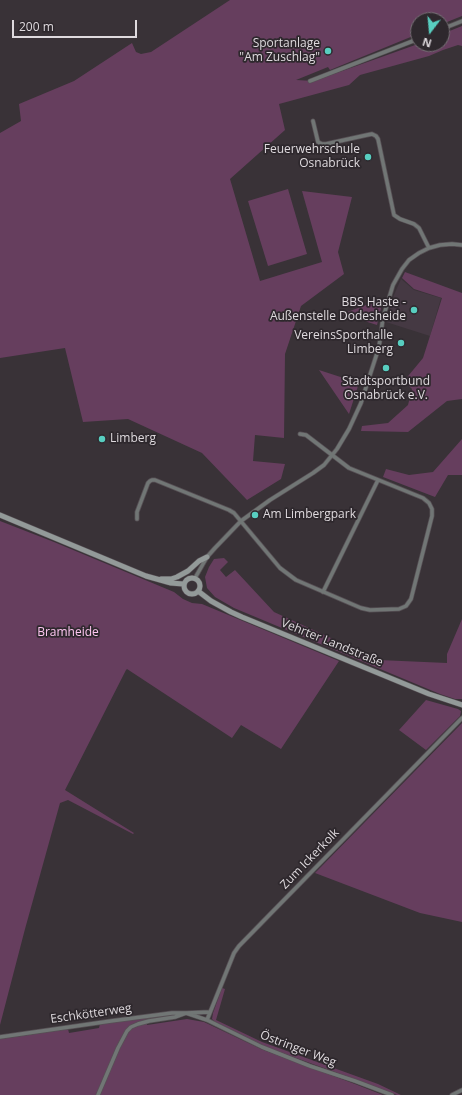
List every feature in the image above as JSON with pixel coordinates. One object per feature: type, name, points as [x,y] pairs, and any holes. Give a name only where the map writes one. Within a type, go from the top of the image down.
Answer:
[{"type":"main road","points":[[0,515],[134,571],[158,580],[183,584]]},
{"type":"main road","points":[[158,580],[177,577],[207,557]]},
{"type":"main road","points":[[188,578],[195,578],[200,583],[200,586],[198,591],[194,594],[190,594],[184,589],[183,584],[188,578]]},
{"type":"main road","name":"Vehrter Landstraße","points":[[198,591],[212,601],[242,617],[429,694],[462,705]]},
{"type":"street","points":[[450,26],[462,21]]},
{"type":"street","points":[[310,82],[410,42]]},
{"type":"street","points":[[313,121],[318,142],[322,144],[367,134],[376,136],[378,139],[394,215],[414,224],[419,228],[429,248]]},
{"type":"street","points":[[195,578],[207,557],[241,521],[270,500],[313,473],[324,465],[332,455],[349,429],[361,403],[379,347],[383,318],[397,277],[409,260],[429,248],[440,245],[462,245]]},
{"type":"street","points":[[137,519],[137,512],[148,483],[152,480],[230,510],[280,568],[296,580],[361,608],[370,610],[399,609],[406,606],[411,599],[432,516],[432,509],[423,498],[349,468],[306,435],[300,434]]},
{"type":"street","points":[[323,592],[378,480]]},
{"type":"street","name":"Zum Ickerkolk","points":[[210,1012],[234,953],[239,946],[462,718]]},
{"type":"street","points":[[98,1095],[118,1048],[127,1031],[131,1027],[149,1021],[175,1017],[186,1013],[210,1012],[207,1020],[186,1013]]},
{"type":"street","name":"Eschkötterweg","points":[[0,1037],[172,1013],[186,1013]]},
{"type":"street","name":"Östringer Weg","points":[[207,1020],[262,1047],[392,1095]]},
{"type":"street","points":[[452,1095],[462,1090]]},
{"type":"shaded area","name":"BBS Haste - Außenstelle Dodesheide","points":[[401,279],[414,290],[441,298],[430,336],[386,322],[394,295]]},
{"type":"green space","points":[[230,0],[462,0],[462,16],[450,21],[450,12],[410,12],[410,37],[330,70],[328,67],[296,80],[314,81],[410,47],[410,52],[438,52],[429,56],[360,75],[349,85],[279,104],[285,130],[230,179],[260,281],[322,262],[302,191],[352,197],[338,252],[344,274],[301,306],[285,354],[284,438],[255,435],[253,461],[285,464],[281,479],[247,500],[202,453],[128,419],[83,422],[65,348],[0,358],[0,133],[21,121],[19,104],[74,81],[132,43],[136,52],[141,54],[151,52]]},
{"type":"green space","points":[[462,26],[462,46],[458,45],[450,48],[450,31]]},
{"type":"green space","points":[[288,189],[307,254],[268,266],[248,201]]},
{"type":"green space","points":[[405,272],[462,293],[462,399],[447,401],[408,432],[361,431],[362,426],[388,423],[408,405],[412,389],[404,381],[423,358],[442,298],[414,289],[402,278]]},
{"type":"green space","points":[[382,299],[377,325],[342,314]]},
{"type":"green space","points":[[319,370],[359,383],[349,414]]},
{"type":"green space","points":[[462,439],[462,475],[448,475],[435,497],[383,477],[386,469],[409,475],[433,472]]},
{"type":"green space","name":"Bramheide","points":[[0,521],[174,592],[183,599],[192,603],[202,604],[339,661],[281,749],[241,725],[232,738],[127,669],[126,670],[65,790],[134,833],[133,834],[68,800],[60,803],[0,1025]]},
{"type":"green space","points":[[224,558],[228,562],[220,570],[226,577],[235,570],[274,612],[379,660],[447,663],[447,654],[462,619],[462,699],[455,699],[440,694],[234,608],[215,597],[207,588],[205,577],[214,559]]},
{"type":"green space","points":[[426,700],[461,711],[460,716],[426,750],[399,730]]},
{"type":"green space","points":[[462,723],[462,922],[420,913],[315,873]]},
{"type":"green space","points":[[222,988],[225,989],[216,1020],[262,1042],[378,1084],[401,1095],[397,1095],[260,1045],[216,1023],[212,1019],[213,1013]]},
{"type":"green space","points":[[146,1018],[147,1025],[187,1019],[204,1022],[261,1049],[383,1095],[0,1095],[0,1039],[68,1029],[69,1033],[99,1028],[100,1024]]},
{"type":"place","name":"Sportanlage \"Am Zuschlag\"","points":[[328,51]]},
{"type":"place","name":"Feuerwehrschule Osnabrück","points":[[368,157]]},
{"type":"place","name":"BBS Haste - Außenstelle Dodesheide","points":[[414,310]]},
{"type":"place","name":"VereinsSporthalle Limberg","points":[[401,343]]},
{"type":"place","name":"Stadtsportbund Osnabrück e.V.","points":[[386,368]]},
{"type":"place","name":"Limberg","points":[[102,439]]},
{"type":"place","name":"Am Limbergpark","points":[[255,515]]}]
